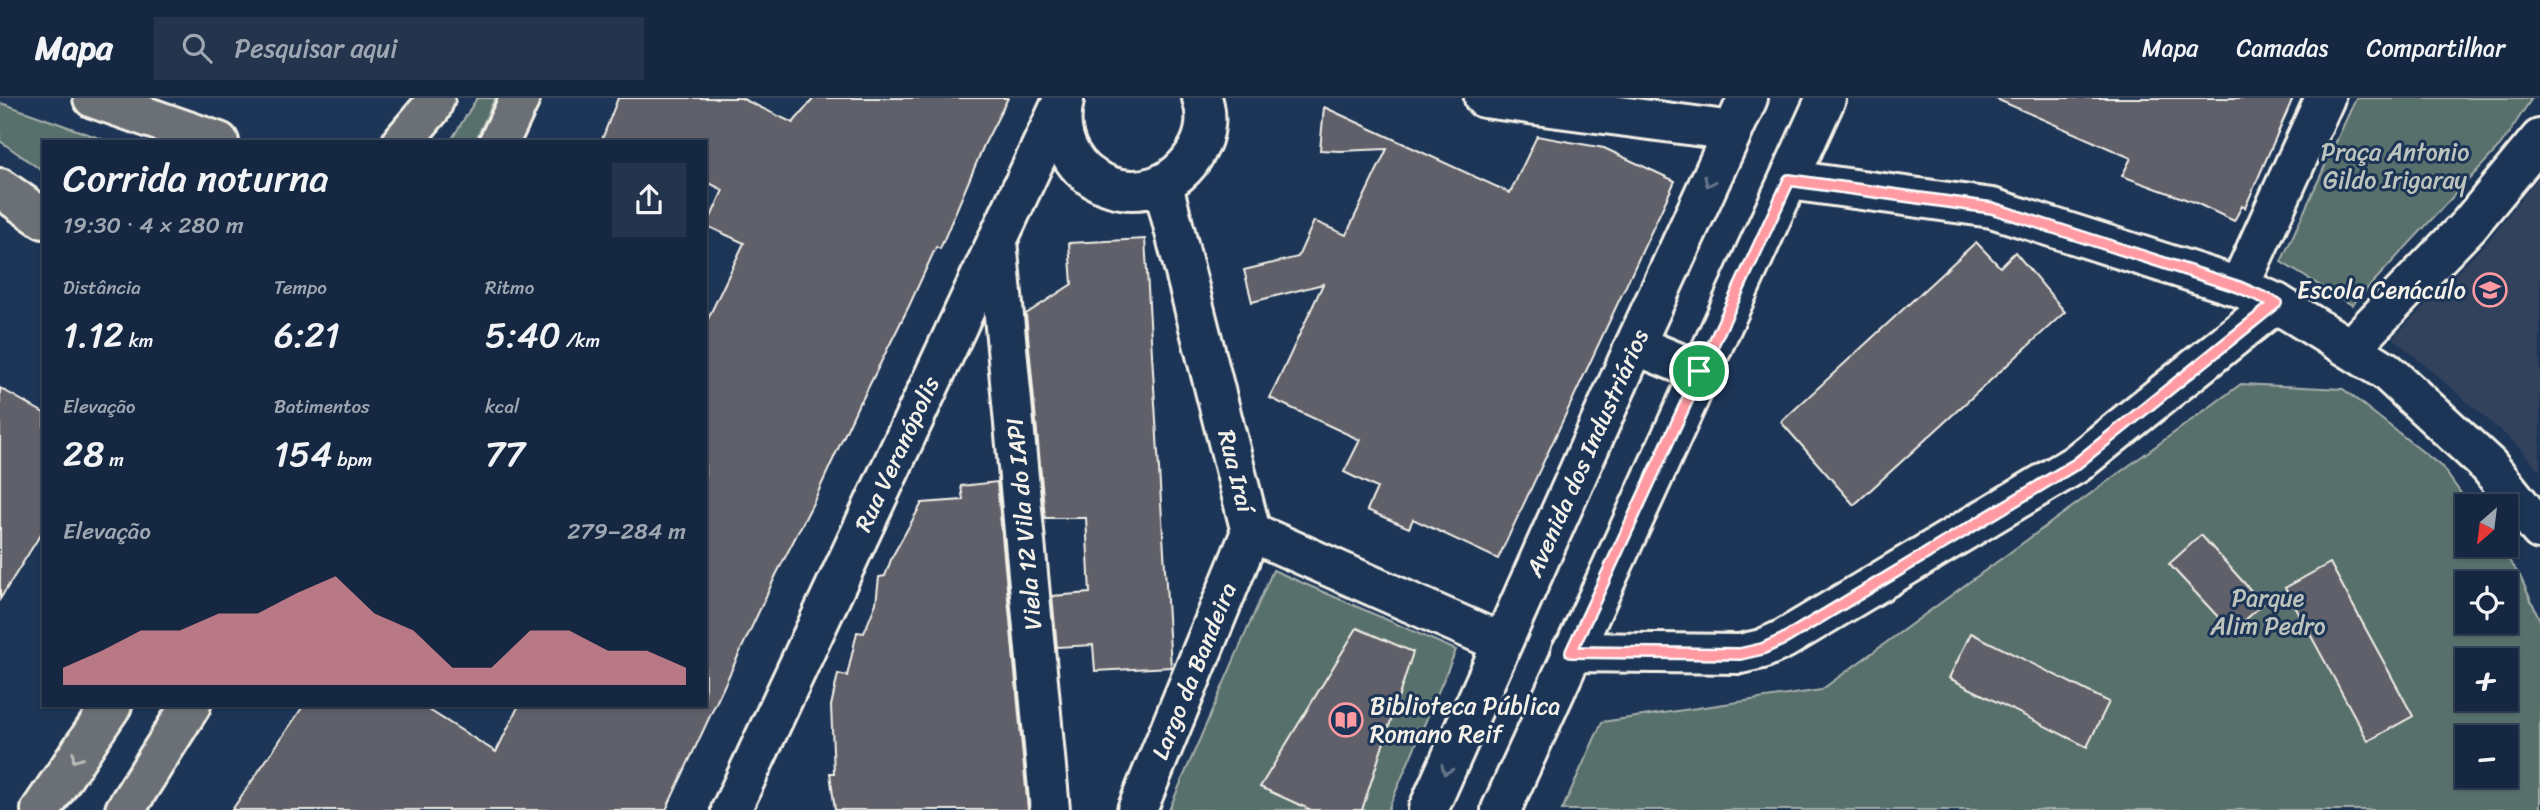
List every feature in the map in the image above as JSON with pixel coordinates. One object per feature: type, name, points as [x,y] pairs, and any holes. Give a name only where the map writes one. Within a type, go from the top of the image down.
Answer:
[{"type":"main road","points":[[93,98],[213,140]]},
{"type":"main road","points":[[404,140],[431,108],[435,98]]},
{"type":"main road","points":[[500,140],[520,98]]},
{"type":"main road","points":[[0,188],[42,218]]},
{"type":"main road","points":[[41,810],[111,707]]},
{"type":"main road","points":[[125,810],[190,707]]},
{"type":"street","points":[[1064,98],[1060,116],[1065,145],[1082,169],[1106,186],[1134,191],[1163,185],[1188,166],[1204,139],[1206,108],[1202,98]]},
{"type":"street","name":"Rua Veranópolis","points":[[730,810],[1064,98]]},
{"type":"street","points":[[1484,98],[1740,114]]},
{"type":"street","points":[[1501,810],[1699,371],[1826,98]]},
{"type":"street","points":[[2239,287],[2325,98]]},
{"type":"street","name":"Avenida dos Industriários","points":[[1429,810],[1740,114]]},
{"type":"street","points":[[2350,348],[2469,225],[2540,139]]},
{"type":"street","points":[[1789,180],[1992,208],[2239,287],[2276,303],[2386,370],[2489,466],[2540,530]]},
{"type":"street","name":"Rua Iraí","points":[[1163,185],[1251,532],[1502,643]]},
{"type":"street","name":"Viela 12 Vila do IAPI","points":[[997,239],[1050,810]]},
{"type":"street","points":[[1571,652],[1740,654],[1762,649],[1784,639],[2076,464],[2276,303]]},
{"type":"street","points":[[1635,345],[1699,371]]},
{"type":"street","name":"Largo da Bandeira","points":[[1137,810],[1251,532]]},
{"type":"shaded area","name":"Escola Cenáculo","points":[[2540,175],[2540,471],[2516,444],[2393,338],[2487,242]]},
{"type":"green space","points":[[477,98],[495,98],[476,140],[451,140]]},
{"type":"green space","name":"Praça Antonio Gildo Irigaray","points":[[2356,98],[2532,98],[2501,145],[2352,305],[2281,262]]},
{"type":"green space","points":[[0,103],[104,140],[42,140],[42,171],[0,141]]},
{"type":"green space","name":"Parque Alim Pedro","points":[[2241,384],[2343,389],[2442,467],[2461,494],[2455,494],[2455,557],[2506,557],[2516,571],[2455,571],[2455,634],[2518,634],[2518,573],[2540,620],[2540,810],[1562,810],[1602,722],[1821,690]]},
{"type":"green space","points":[[1273,570],[1456,650],[1388,810],[1169,810]]},
{"type":"building","points":[[618,98],[741,98],[793,123],[814,98],[1008,98],[984,145],[940,249],[936,247],[860,401],[666,810],[232,810],[303,707],[424,707],[496,752],[518,707],[707,707],[707,321],[744,243],[707,226],[723,190],[707,182],[707,140],[602,140]]},
{"type":"building","points":[[1994,98],[2293,98],[2245,208],[2242,206],[2234,221],[2196,203],[2122,176],[2131,158]]},
{"type":"building","points":[[1324,107],[1510,193],[1537,136],[1604,148],[1675,181],[1498,559],[1413,519],[1409,528],[1367,510],[1377,488],[1344,472],[1360,440],[1270,398],[1323,284],[1252,302],[1244,270],[1298,257],[1314,221],[1346,235],[1387,149],[1320,150]]},
{"type":"building","points":[[1145,239],[1171,667],[1095,671],[1093,645],[1057,647],[1052,596],[1090,593],[1086,518],[1045,518],[1026,314],[1072,284],[1069,243]]},
{"type":"building","points":[[1976,242],[2000,267],[2015,252],[2065,312],[1854,505],[1781,422]]},
{"type":"building","points":[[0,388],[42,412],[42,532],[0,599]]},
{"type":"building","points":[[997,482],[1028,810],[835,810],[830,773],[834,773],[831,706],[838,674],[847,676],[857,632],[864,633],[876,603],[879,577],[885,576],[892,557],[922,503],[963,500],[961,486]]},
{"type":"building","points":[[2201,535],[2263,604],[2232,632],[2169,564]]},
{"type":"building","points":[[2330,563],[2413,716],[2368,741],[2285,588]]},
{"type":"building","name":"Biblioteca Pública Romano Reif","points":[[1357,628],[1413,652],[1362,810],[1311,810],[1260,787]]},
{"type":"building","points":[[1971,633],[2109,702],[2087,747],[1949,678]]},
{"type":"place","name":"Escola Cenáculo","points":[[2490,290]]},
{"type":"place","name":"Biblioteca Pública Romano Reif","points":[[1346,720]]},
{"type":"route","points":[[1789,180],[1992,208],[2239,287],[2276,303],[2076,464],[1784,639],[1762,649],[1740,654],[1571,652],[1699,371],[1789,180]]}]
